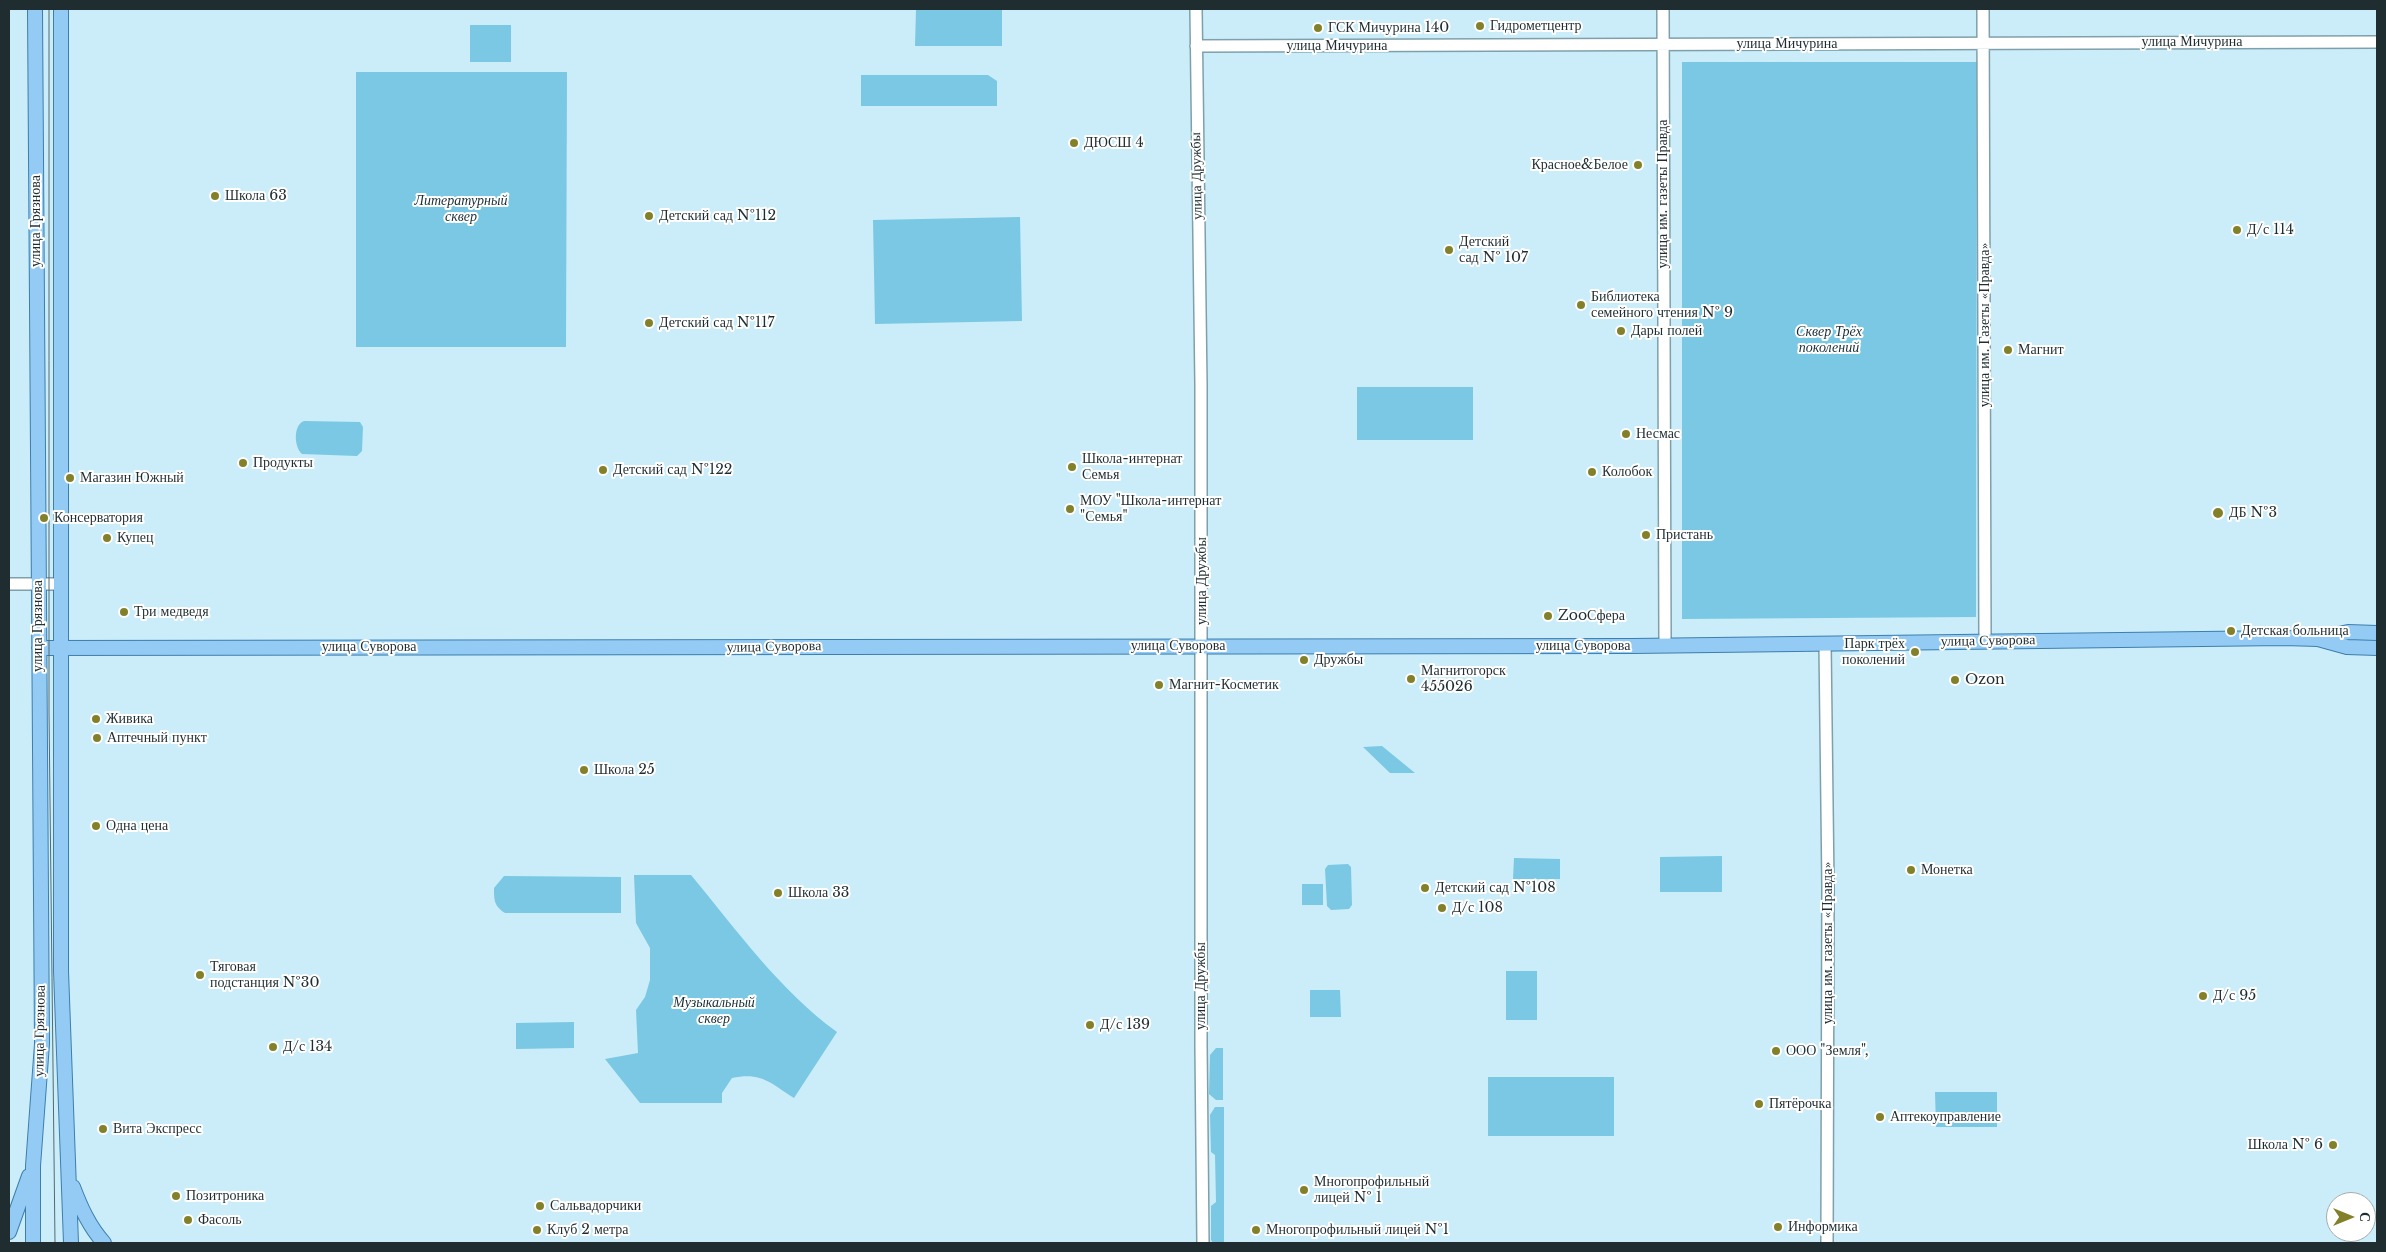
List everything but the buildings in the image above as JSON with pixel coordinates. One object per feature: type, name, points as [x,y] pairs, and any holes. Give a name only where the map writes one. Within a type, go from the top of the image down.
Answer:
[{"type":"main road","name":"улица Грязнова","points":[[33,1243],[33,1166],[42,1044],[35,9]]},
{"type":"main road","name":"улица Грязнова","points":[[61,9],[61,971],[71,1243]]},
{"type":"main road","name":"улица Суворова","points":[[38,648],[1664,645],[2318,639],[2348,632],[2377,633]]},
{"type":"main road","name":"улица Суворова","points":[[2318,639],[2347,647],[2377,648]]},
{"type":"main road","points":[[9,1232],[33,1166]]},
{"type":"main road","points":[[68,1172],[81,1210],[93,1230],[104,1243]]},
{"type":"street","name":"улица Дружбы","points":[[1196,9],[1201,384],[1201,1046],[1203,1243]]},
{"type":"street","points":[[1662,44],[1663,9]]},
{"type":"street","name":"улица им. Газеты «Правда»","points":[[1983,9],[1985,641]]},
{"type":"street","name":"улица Мичурина","points":[[1196,46],[2377,42]]},
{"type":"street","name":"улица им. газеты Правда","points":[[1662,44],[1664,645]]},
{"type":"street","points":[[9,584],[61,584]]},
{"type":"street","name":"улица им. газеты «Правда»","points":[[1825,643],[1828,887],[1827,1243]]},
{"type":"green space","points":[[916,9],[1002,9],[1002,46],[915,46]]},
{"type":"green space","points":[[470,25],[511,25],[511,62],[470,62]]},
{"type":"green space","name":"Сквер Трёх поколений","points":[[1682,62],[1977,62],[1976,617],[1682,619]]},
{"type":"green space","name":"Литературный сквер","points":[[356,72],[567,72],[566,347],[356,347]]},
{"type":"green space","points":[[861,75],[988,75],[997,81],[997,106],[861,106]]},
{"type":"green space","points":[[1020,217],[1022,321],[875,324],[873,220]]},
{"type":"green space","points":[[1357,387],[1473,387],[1473,440],[1357,440]]},
{"type":"green space","points":[[304,421],[360,422],[363,427],[362,451],[357,456],[302,454],[297,446],[296,431],[300,423]]},
{"type":"green space","points":[[1382,746],[1415,773],[1390,773],[1363,747]]},
{"type":"green space","points":[[1722,856],[1722,892],[1660,892],[1660,857]]},
{"type":"green space","points":[[1514,858],[1560,859],[1560,879],[1513,879]]},
{"type":"green space","points":[[1348,864],[1351,867],[1352,905],[1349,909],[1331,910],[1327,906],[1325,869],[1328,865]]},
{"type":"green space","name":"Музыкальный сквер","points":[[634,875],[691,875],[777,978],[837,1032],[794,1098],[772,1083],[751,1076],[732,1078],[722,1093],[722,1103],[640,1103],[605,1059],[638,1053],[636,1010],[645,997],[650,980],[650,948],[636,923]]},
{"type":"green space","points":[[504,876],[621,877],[621,913],[505,913],[497,905],[494,892],[494,888]]},
{"type":"green space","points":[[1302,884],[1323,884],[1323,905],[1302,905]]},
{"type":"green space","points":[[1506,971],[1537,971],[1537,1020],[1506,1020]]},
{"type":"green space","points":[[1310,990],[1340,990],[1341,1017],[1310,1017]]},
{"type":"green space","points":[[574,1022],[574,1048],[516,1049],[516,1023]]},
{"type":"green space","points":[[1216,1048],[1223,1048],[1223,1100],[1216,1100],[1209,1094],[1210,1055]]},
{"type":"green space","points":[[1488,1077],[1614,1077],[1614,1136],[1488,1136]]},
{"type":"green space","points":[[1935,1092],[1997,1092],[1997,1127],[1936,1127]]},
{"type":"green space","points":[[1215,1107],[1224,1107],[1224,1243],[1213,1243],[1211,1240],[1211,1206],[1216,1202],[1215,1155],[1211,1152],[1210,1115]]},
{"type":"tram line","points":[[49,9],[49,712],[55,1243]]},
{"type":"place","name":"Гидрометцентр","points":[[1480,26]]},
{"type":"place","name":"ГСК Мичурина 140","points":[[1318,28]]},
{"type":"place","name":"ДЮСШ 4","points":[[1074,143]]},
{"type":"place","name":"Красное&Белое","points":[[1638,165]]},
{"type":"place","name":"Школа 63","points":[[215,196]]},
{"type":"place","name":"Детский сад №112","points":[[649,216]]},
{"type":"place","name":"Д/с 114","points":[[2237,230]]},
{"type":"place","name":"Детский сад № 107","points":[[1449,250]]},
{"type":"place","name":"Библиотека семейного чтения № 9","points":[[1581,305]]},
{"type":"place","name":"Детский сад №117","points":[[649,323]]},
{"type":"place","name":"Дары полей","points":[[1621,331]]},
{"type":"place","name":"Магнит","points":[[2008,350]]},
{"type":"place","name":"Несмас","points":[[1626,434]]},
{"type":"place","name":"Продукты","points":[[243,463]]},
{"type":"place","name":"Школа-интернат Семья","points":[[1072,467]]},
{"type":"place","name":"Детский сад №122","points":[[603,470]]},
{"type":"place","name":"Колобок","points":[[1592,472]]},
{"type":"place","name":"Магазин Южный","points":[[70,478]]},
{"type":"place","name":"МОУ \"Школа-интернат \"Семья\"","points":[[1070,509]]},
{"type":"place","name":"ДБ №3","points":[[2218,513]]},
{"type":"place","name":"Консерватория","points":[[44,518]]},
{"type":"place","name":"Пристань","points":[[1646,535]]},
{"type":"place","name":"Купец","points":[[107,538]]},
{"type":"place","name":"Три медведя","points":[[124,612]]},
{"type":"place","name":"ZooСфера","points":[[1548,616]]},
{"type":"place","name":"Детская больница","points":[[2231,631]]},
{"type":"place","name":"Парк трёх поколений","points":[[1915,652]]},
{"type":"place","name":"Дружбы","points":[[1304,660]]},
{"type":"place","name":"Магнитогорск 455026","points":[[1411,679]]},
{"type":"place","name":"Ozon","points":[[1955,680]]},
{"type":"place","name":"Магнит-Косметик","points":[[1159,685]]},
{"type":"place","name":"Живика","points":[[96,719]]},
{"type":"place","name":"Аптечный пункт","points":[[97,738]]},
{"type":"place","name":"Школа 25","points":[[584,770]]},
{"type":"place","name":"Одна цена","points":[[96,826]]},
{"type":"place","name":"Монетка","points":[[1911,870]]},
{"type":"place","name":"Детский сад №108","points":[[1425,888]]},
{"type":"place","name":"Школа 33","points":[[778,893]]},
{"type":"place","name":"Д/с 108","points":[[1442,908]]},
{"type":"place","name":"Тяговая подстанция №30","points":[[200,975]]},
{"type":"place","name":"Д/с 95","points":[[2203,996]]},
{"type":"place","name":"Д/с 139","points":[[1090,1025]]},
{"type":"place","name":"Д/с 134","points":[[273,1047]]},
{"type":"place","name":"ООО \"Земля\",","points":[[1776,1051]]},
{"type":"place","name":"Пятёрочка","points":[[1759,1104]]},
{"type":"place","name":"Аптекоуправление","points":[[1880,1117]]},
{"type":"place","name":"Вита Экспресс","points":[[103,1129]]},
{"type":"place","name":"Школа № 6","points":[[2333,1145]]},
{"type":"place","name":"Многопрофильный лицей № 1","points":[[1304,1190]]},
{"type":"place","name":"Позитроника","points":[[176,1196]]},
{"type":"place","name":"Сальвадорчики","points":[[540,1206]]},
{"type":"place","name":"Фасоль","points":[[188,1220]]},
{"type":"place","name":"Информика","points":[[1778,1227]]},
{"type":"place","name":"Клуб 2 метра","points":[[537,1230]]},
{"type":"place","name":"Многопрофильный лицей №1","points":[[1256,1230]]}]
